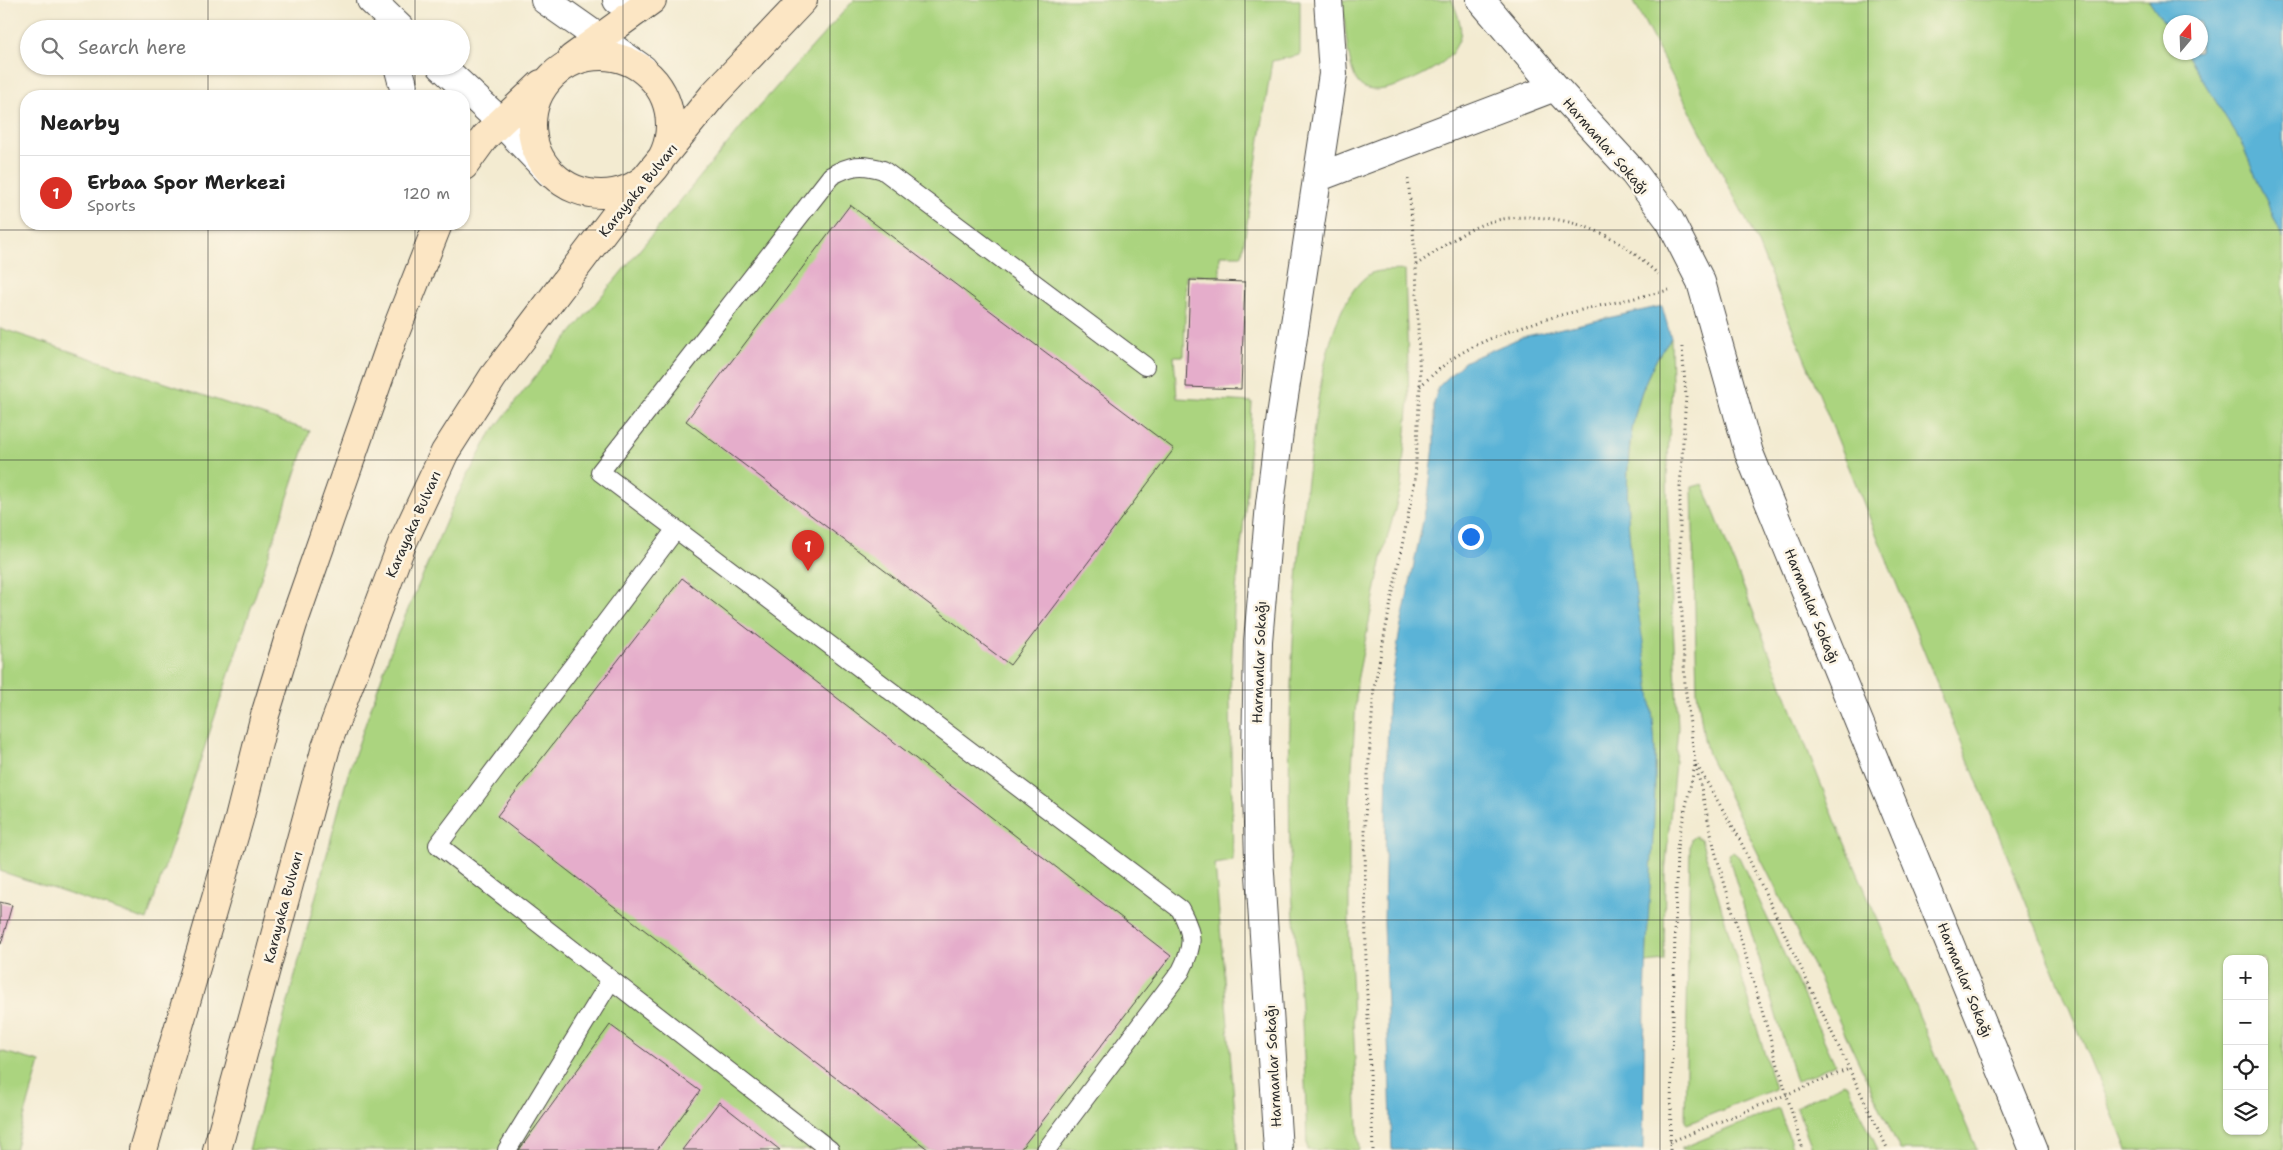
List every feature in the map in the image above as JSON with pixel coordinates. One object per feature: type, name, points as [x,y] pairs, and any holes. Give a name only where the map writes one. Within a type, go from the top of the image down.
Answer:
[{"type":"main road","name":"Karayaka Bulvarı","points":[[218,1150],[326,747],[402,544],[445,452],[493,377],[624,204],[653,171],[714,94],[803,0]]},
{"type":"main road","points":[[470,158],[485,137],[553,72],[598,39],[636,2]]},
{"type":"main road","points":[[598,55],[629,61],[642,69],[664,96],[670,118],[668,141],[660,162],[653,171],[629,188],[602,194],[579,191],[558,180],[550,173],[539,157],[532,138],[531,119],[535,101],[553,72],[572,61],[598,55]]},
{"type":"main road","points":[[143,1150],[240,819],[265,715],[292,624],[393,338],[434,230]]},
{"type":"street","points":[[545,0],[642,69]]},
{"type":"street","name":"Harmanlar Sokağı","points":[[1278,1150],[1259,849],[1256,757],[1258,641],[1281,416],[1334,74],[1328,0]]},
{"type":"street","name":"Harmanlar Sokağı","points":[[1481,0],[1555,88],[1634,173],[1670,221],[1701,282],[1749,453],[2034,1150]]},
{"type":"street","points":[[400,75],[404,90]]},
{"type":"street","points":[[451,75],[467,90]]},
{"type":"street","name":"Harmanlar Sokağı","points":[[1319,177],[1555,88]]},
{"type":"street","points":[[470,93],[550,173]]},
{"type":"lane","points":[[1046,1150],[1181,971],[1191,951],[1190,928],[1180,909],[600,472],[831,176],[846,167],[865,164],[883,170],[1145,366]]},
{"type":"lane","points":[[676,529],[438,845],[830,1150]]},
{"type":"lane","points":[[507,1150],[611,980]]},
{"type":"path","points":[[1373,1150],[1365,846],[1369,745],[1374,688],[1415,480],[1420,386],[1416,265],[1405,144]]},
{"type":"path","points":[[1416,265],[1466,233],[1491,222],[1512,218],[1544,218],[1575,224],[1608,237],[1639,258],[1659,275]]},
{"type":"path","points":[[1664,282],[1671,298]]},
{"type":"path","points":[[1420,386],[1464,351],[1527,324],[1701,282]]},
{"type":"path","points":[[1682,340],[1686,396],[1680,487],[1680,568],[1686,694],[1695,762],[1713,844],[1785,1096],[1803,1150]]},
{"type":"path","points":[[1695,762],[1737,834],[1888,1150]]},
{"type":"path","points":[[1670,1150],[1677,847],[1695,762]]},
{"type":"path","points":[[1670,1142],[1849,1069]]},
{"type":"green space","points":[[854,0],[1300,0],[1300,55],[1272,61],[1242,255],[1220,255],[1220,276],[1186,275],[1184,356],[1174,356],[1177,398],[1252,402],[1247,493],[1234,608],[1230,696],[1233,861],[1215,864],[1238,1150],[249,1150],[348,774],[393,644],[456,498],[489,436],[533,379],[747,120]]},
{"type":"green space","points":[[1342,0],[1452,0],[1460,23],[1460,37],[1449,57],[1426,73],[1389,88],[1368,89],[1360,85],[1352,69],[1347,45]]},
{"type":"green space","points":[[1633,0],[2149,0],[2163,21],[2163,60],[2190,60],[2241,142],[2283,239],[2283,1150],[2127,1150],[1756,239]]},
{"type":"green space","points":[[1405,270],[1409,399],[1401,487],[1382,558],[1357,681],[1349,821],[1349,932],[1359,1150],[1307,1150],[1301,1003],[1291,874],[1289,801],[1293,643],[1306,487],[1323,372],[1335,326],[1344,305],[1355,288],[1371,273]]},
{"type":"green space","points":[[0,328],[310,431],[147,920],[0,871]]},
{"type":"green space","points":[[1671,338],[1672,386],[1667,476],[1678,728],[1665,874],[1664,961],[1646,963],[1655,751],[1651,702],[1629,538],[1627,482],[1632,430],[1646,381]]},
{"type":"green space","points":[[1703,484],[1837,825],[1977,1150],[1900,1150],[1788,913],[1708,754],[1697,691],[1692,487]]},
{"type":"green space","points":[[1695,836],[1701,839],[1775,1089],[1687,1124],[1685,1122],[1690,846],[1691,839]]},
{"type":"green space","points":[[1733,852],[1739,857],[1835,1064],[1796,1082],[1729,858],[1729,854]]},
{"type":"green space","points":[[0,1051],[40,1062],[15,1150],[0,1150]]},
{"type":"green space","points":[[1843,1083],[1848,1085],[1878,1150],[1813,1150],[1796,1107]]},
{"type":"green space","points":[[1779,1108],[1793,1150],[1682,1150],[1682,1148]]},
{"type":"water","points":[[2149,0],[2283,0],[2283,239],[2241,142],[2190,60],[2208,60],[2208,15],[2163,15],[2163,21]]},
{"type":"water","points":[[1662,306],[1671,338],[1645,382],[1632,431],[1627,484],[1630,539],[1651,704],[1655,753],[1654,824],[1646,969],[1643,1150],[1392,1150],[1384,923],[1388,705],[1400,630],[1428,497],[1434,446],[1434,403],[1438,387],[1464,362],[1522,337]]},
{"type":"building","points":[[850,205],[1174,449],[1010,665],[686,421]]},
{"type":"building","points":[[1190,280],[1245,282],[1241,389],[1186,387]]},
{"type":"building","points":[[682,578],[1171,956],[1020,1150],[929,1150],[497,816]]},
{"type":"building","points":[[0,902],[12,905],[1,944],[0,944]]},
{"type":"building","points":[[610,1025],[700,1091],[657,1150],[519,1150]]},
{"type":"building","points":[[719,1102],[780,1150],[682,1150]]},
{"type":"place","name":"Erbaa Spor Merkezi","points":[[808,571]]}]
